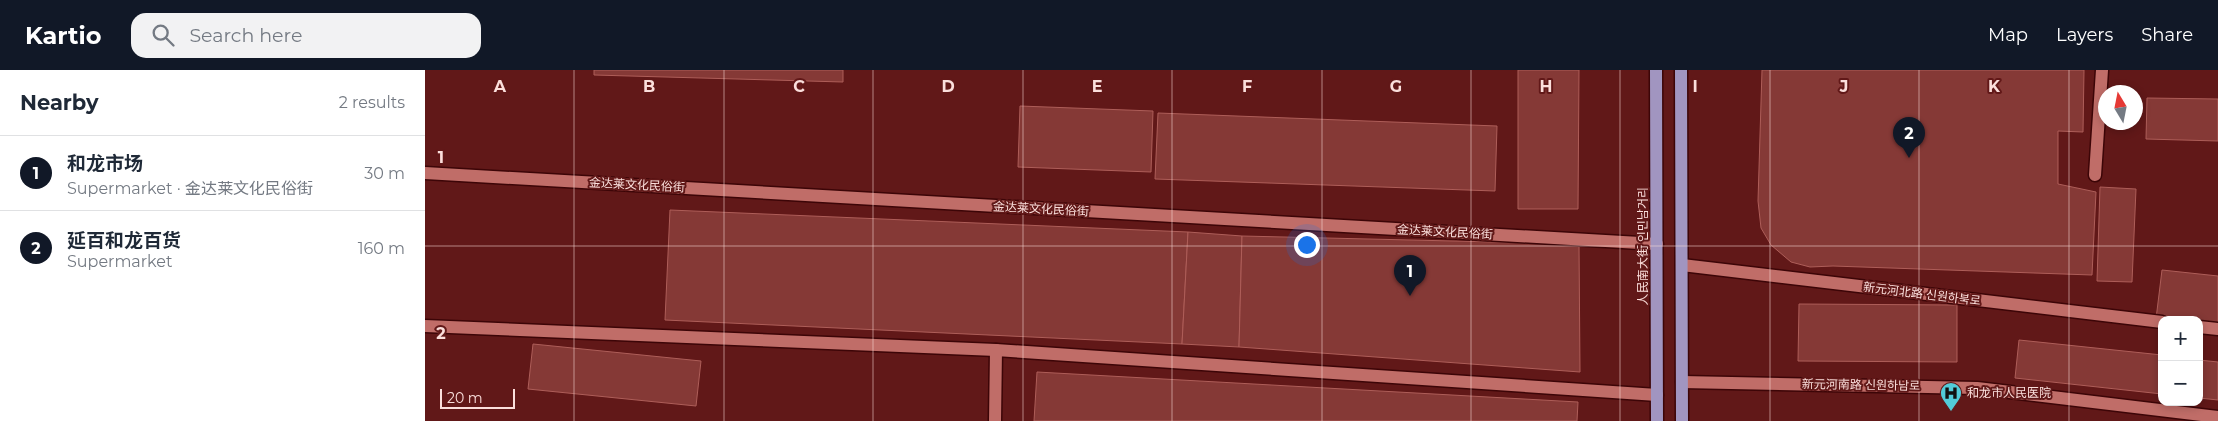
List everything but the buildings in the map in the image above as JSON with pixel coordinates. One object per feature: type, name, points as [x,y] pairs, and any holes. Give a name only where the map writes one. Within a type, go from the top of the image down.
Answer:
[{"type":"main road","name":"人民南大街 인민남거리","points":[[1656,70],[1657,421]]},
{"type":"main road","points":[[1681,70],[1682,421]]},
{"type":"street","points":[[2095,175],[2102,70]]},
{"type":"street","name":"金达莱文化民俗街","points":[[425,173],[1657,244]]},
{"type":"street","name":"新元河北路 신원하북로","points":[[1681,265],[2158,322]]},
{"type":"street","points":[[425,326],[996,350],[1657,395]]},
{"type":"street","points":[[2203,327],[2218,329]]},
{"type":"street","points":[[995,421],[996,350]]},
{"type":"street","name":"新元河南路 신원하남로","points":[[1682,382],[1977,388],[2218,416]]},
{"type":"place","name":"延百和龙百货","points":[[1909,158]]},
{"type":"place","name":"和龙市场","points":[[1410,296]]},
{"type":"place","name":"和龙市人民医院","points":[[1951,412]]}]
